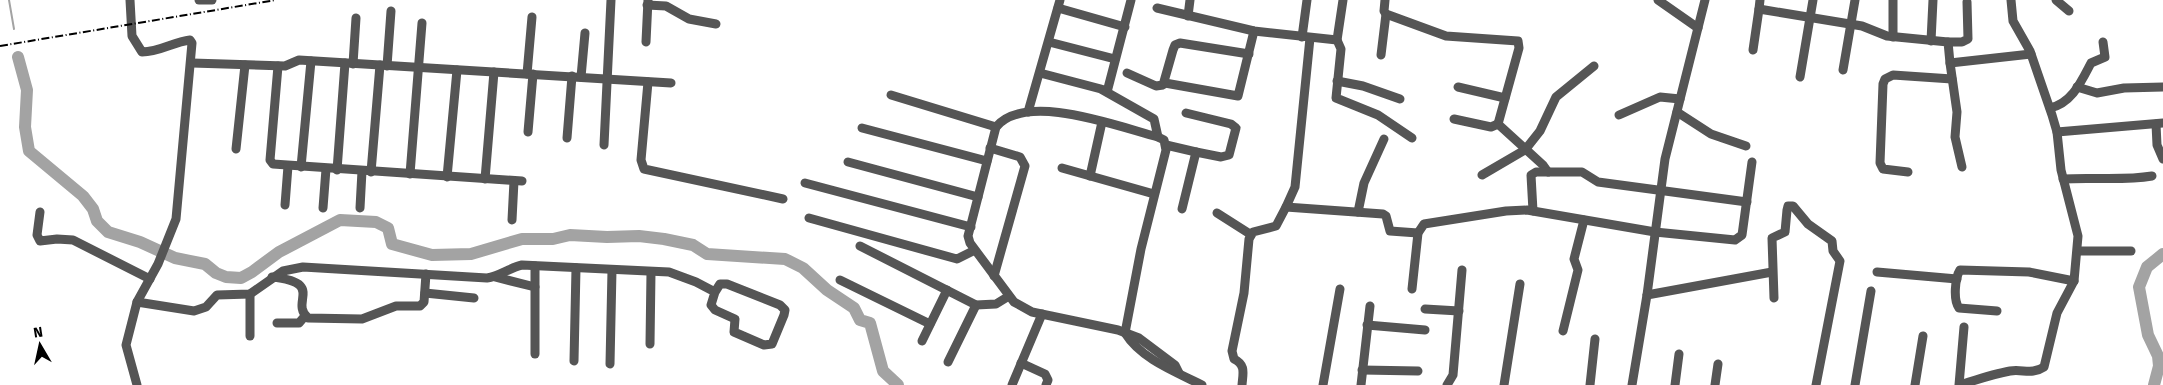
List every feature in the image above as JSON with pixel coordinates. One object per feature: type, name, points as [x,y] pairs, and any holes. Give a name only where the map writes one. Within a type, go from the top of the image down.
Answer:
[{"type":"street","points":[[130,0],[132,36],[142,52],[155,52],[180,41],[190,40],[192,43],[192,63],[176,219],[158,264],[137,302],[126,345],[137,385]]},
{"type":"street","points":[[199,0],[212,0]]},
{"type":"street","points":[[604,145],[611,0]]},
{"type":"street","points":[[1107,92],[1131,0]]},
{"type":"street","points":[[1188,16],[1190,0]]},
{"type":"street","points":[[1217,213],[1250,234],[1276,226],[1296,187],[1307,0]]},
{"type":"street","points":[[1343,0],[1336,40],[1341,48],[1335,96],[1338,101],[1373,112],[1412,138]]},
{"type":"street","points":[[1380,55],[1386,14],[1384,11],[1385,0]]},
{"type":"street","points":[[1658,0],[1698,28]]},
{"type":"street","points":[[1632,385],[1647,295],[1667,146],[1705,0]]},
{"type":"street","points":[[1800,77],[1812,0]]},
{"type":"street","points":[[1843,70],[1855,0]]},
{"type":"street","points":[[1893,0],[1893,37]]},
{"type":"street","points":[[1931,41],[1933,0]]},
{"type":"street","points":[[1964,327],[1960,385],[2011,371],[2037,371],[2044,367],[2058,313],[2074,281],[2078,251],[2077,227],[2063,179],[2057,132],[2031,54],[2014,21],[2011,0]]},
{"type":"street","points":[[2056,0],[2069,11]]},
{"type":"street","points":[[646,42],[648,2],[666,6],[690,19],[716,24]]},
{"type":"street","points":[[1753,50],[1759,5],[1810,18],[1852,24],[1893,37],[1962,42],[1968,39],[1966,2]]},
{"type":"street","points":[[1028,112],[1059,4],[1125,27]]},
{"type":"street","points":[[1156,8],[1254,31],[1336,40]]},
{"type":"street","points":[[360,208],[384,66],[391,11]]},
{"type":"street","points":[[1386,14],[1446,36],[1518,41],[1518,48],[1498,124]]},
{"type":"street","points":[[528,132],[532,17]]},
{"type":"street","points":[[337,170],[356,18]]},
{"type":"street","points":[[410,174],[422,23]]},
{"type":"street","points":[[1127,73],[1156,86],[1165,83],[1238,96],[1254,31]]},
{"type":"street","points":[[567,138],[584,34]]},
{"type":"street","points":[[1049,42],[1115,59]]},
{"type":"street","points":[[1948,42],[1958,118],[1955,137],[1962,167]]},
{"type":"street","points":[[2050,108],[2064,104],[2077,87],[2090,63],[2105,57],[2103,42]]},
{"type":"street","points":[[1165,83],[1173,50],[1180,43],[1249,54]]},
{"type":"street","points":[[1950,63],[2031,54]]},
{"type":"street","points":[[192,63],[288,66],[299,60],[671,83]]},
{"type":"street","points":[[301,167],[311,61]]},
{"type":"street","points":[[236,149],[245,65]]},
{"type":"street","points":[[278,66],[270,160],[273,164],[337,170],[518,181],[512,220]]},
{"type":"street","points":[[1482,175],[1525,150],[1540,131],[1556,96],[1594,66]]},
{"type":"street","points":[[447,176],[457,70]]},
{"type":"street","points":[[485,179],[494,72]]},
{"type":"street","points":[[1040,73],[1107,92],[1154,119],[1158,137]]},
{"type":"street","points":[[1908,172],[1883,169],[1880,162],[1882,84],[1885,79],[1893,75],[1952,79]]},
{"type":"street","points":[[1338,81],[1363,86],[1400,99]]},
{"type":"street","points":[[648,82],[641,160],[644,169],[783,199]]},
{"type":"street","points":[[1458,87],[1505,98]]},
{"type":"street","points":[[2077,87],[2097,93],[2124,88],[2163,87]]},
{"type":"street","points":[[891,95],[996,127]]},
{"type":"street","points":[[1619,115],[1660,97],[1680,99]]},
{"type":"street","points":[[1126,333],[1141,249],[1166,145],[1164,140],[1057,111],[1028,112],[1006,118],[996,127],[968,236],[973,251],[1014,302],[1032,312],[1126,333],[1139,338],[1175,365],[1179,374],[1202,385]]},
{"type":"street","points":[[1677,112],[1711,134],[1746,146]]},
{"type":"street","points":[[1166,145],[1221,157],[1229,155],[1236,128],[1232,124],[1186,113]]},
{"type":"street","points":[[1454,119],[1491,127],[1498,124]]},
{"type":"street","points":[[1090,176],[1102,122]]},
{"type":"street","points":[[1498,124],[1525,150],[1544,164],[1548,172]]},
{"type":"street","points":[[2057,132],[2160,124],[2157,145],[2163,159]]},
{"type":"street","points":[[862,128],[987,161]]},
{"type":"street","points":[[1358,212],[1364,183],[1384,138]]},
{"type":"street","points":[[990,148],[1020,157],[1025,166],[994,276]]},
{"type":"street","points":[[1182,209],[1196,152]]},
{"type":"street","points":[[848,162],[978,197]]},
{"type":"street","points":[[1412,289],[1418,232],[1424,224],[1506,211],[1533,211],[1655,232],[1735,240],[1742,235],[1752,162]]},
{"type":"street","points":[[285,205],[288,166]]},
{"type":"street","points":[[1062,168],[1154,194]]},
{"type":"street","points":[[324,208],[326,169]]},
{"type":"street","points":[[1533,211],[1531,176],[1536,172],[1582,172],[1598,182],[1747,202]]},
{"type":"street","points":[[2063,179],[2098,177],[2124,180],[2152,176]]},
{"type":"street","points":[[805,183],[971,227]]},
{"type":"street","points":[[1774,298],[1772,238],[1785,232],[1788,206],[1792,206],[1808,224],[1832,241],[1833,251],[1840,261],[1816,385]]},
{"type":"street","points":[[1286,207],[1386,216],[1390,231],[1418,232]]},
{"type":"street","points":[[40,212],[37,235],[40,241],[73,240],[150,279]]},
{"type":"street","points":[[809,218],[957,260],[973,251]]},
{"type":"street","points":[[1563,331],[1577,275],[1577,266],[1574,259],[1584,220]]},
{"type":"street","points":[[1242,385],[1244,368],[1242,364],[1234,359],[1232,351],[1244,293],[1250,234]]},
{"type":"street","points":[[860,246],[976,305],[996,304],[1010,296]]},
{"type":"street","points":[[2078,251],[2131,251]]},
{"type":"street","points":[[535,266],[535,354]]},
{"type":"street","points":[[495,277],[512,267],[535,266],[651,272],[682,276],[715,292]]},
{"type":"street","points":[[137,302],[194,311],[201,310],[217,295],[250,294],[283,271],[303,267],[495,277],[535,287]]},
{"type":"street","points":[[574,361],[576,268]]},
{"type":"street","points":[[1997,311],[1959,308],[1956,302],[1958,272],[1962,269],[2037,273],[2074,281]]},
{"type":"street","points":[[610,364],[612,270]]},
{"type":"street","points":[[1447,385],[1453,376],[1462,270]]},
{"type":"street","points":[[650,344],[651,272]]},
{"type":"street","points":[[1647,295],[1772,272]]},
{"type":"street","points":[[1877,272],[1957,279]]},
{"type":"street","points":[[306,316],[313,319],[362,319],[396,306],[420,306],[424,302],[426,274]]},
{"type":"street","points":[[272,277],[288,279],[300,284],[306,316]]},
{"type":"street","points":[[840,280],[930,324]]},
{"type":"street","points":[[720,284],[727,284],[783,307],[784,315],[772,344],[764,345],[734,332],[735,319],[715,310],[711,305],[715,292],[720,284]]},
{"type":"street","points":[[1504,385],[1520,284]]},
{"type":"street","points":[[1323,385],[1340,289]]},
{"type":"street","points":[[922,341],[947,290]]},
{"type":"street","points":[[1855,385],[1871,291]]},
{"type":"street","points":[[425,293],[474,298]]},
{"type":"street","points":[[250,294],[250,336]]},
{"type":"street","points":[[948,362],[976,305]]},
{"type":"street","points":[[1361,385],[1370,306]]},
{"type":"street","points":[[1425,309],[1459,311]]},
{"type":"street","points":[[1012,385],[1042,314]]},
{"type":"street","points":[[277,323],[299,323],[306,316]]},
{"type":"street","points":[[1367,325],[1425,330]]},
{"type":"street","points":[[1915,385],[1923,336]]},
{"type":"street","points":[[1590,385],[1595,339]]},
{"type":"street","points":[[1675,385],[1679,354]]},
{"type":"street","points":[[1022,363],[1045,374],[1048,380],[1046,385]]},
{"type":"street","points":[[1715,385],[1718,364]]},
{"type":"street","points":[[1362,370],[1418,371]]},
{"type":"waterway","points":[[9,0],[14,29]]},
{"type":"waterway","points":[[18,57],[27,90],[25,127],[29,151],[83,196],[93,209],[97,221],[108,232],[140,242],[175,258],[205,264],[216,273],[226,277],[241,278],[279,252],[340,220],[376,222],[388,228],[392,244],[432,255],[471,254],[522,239],[553,239],[570,235],[639,236],[693,245],[707,254],[785,259],[803,268],[827,290],[854,308],[860,320],[870,323],[883,371],[898,385]]},
{"type":"waterway","points":[[2154,385],[2159,366],[2158,356],[2148,335],[2139,287],[2147,267],[2163,254]]},
{"type":"railway","points":[[0,46],[276,0]]}]
